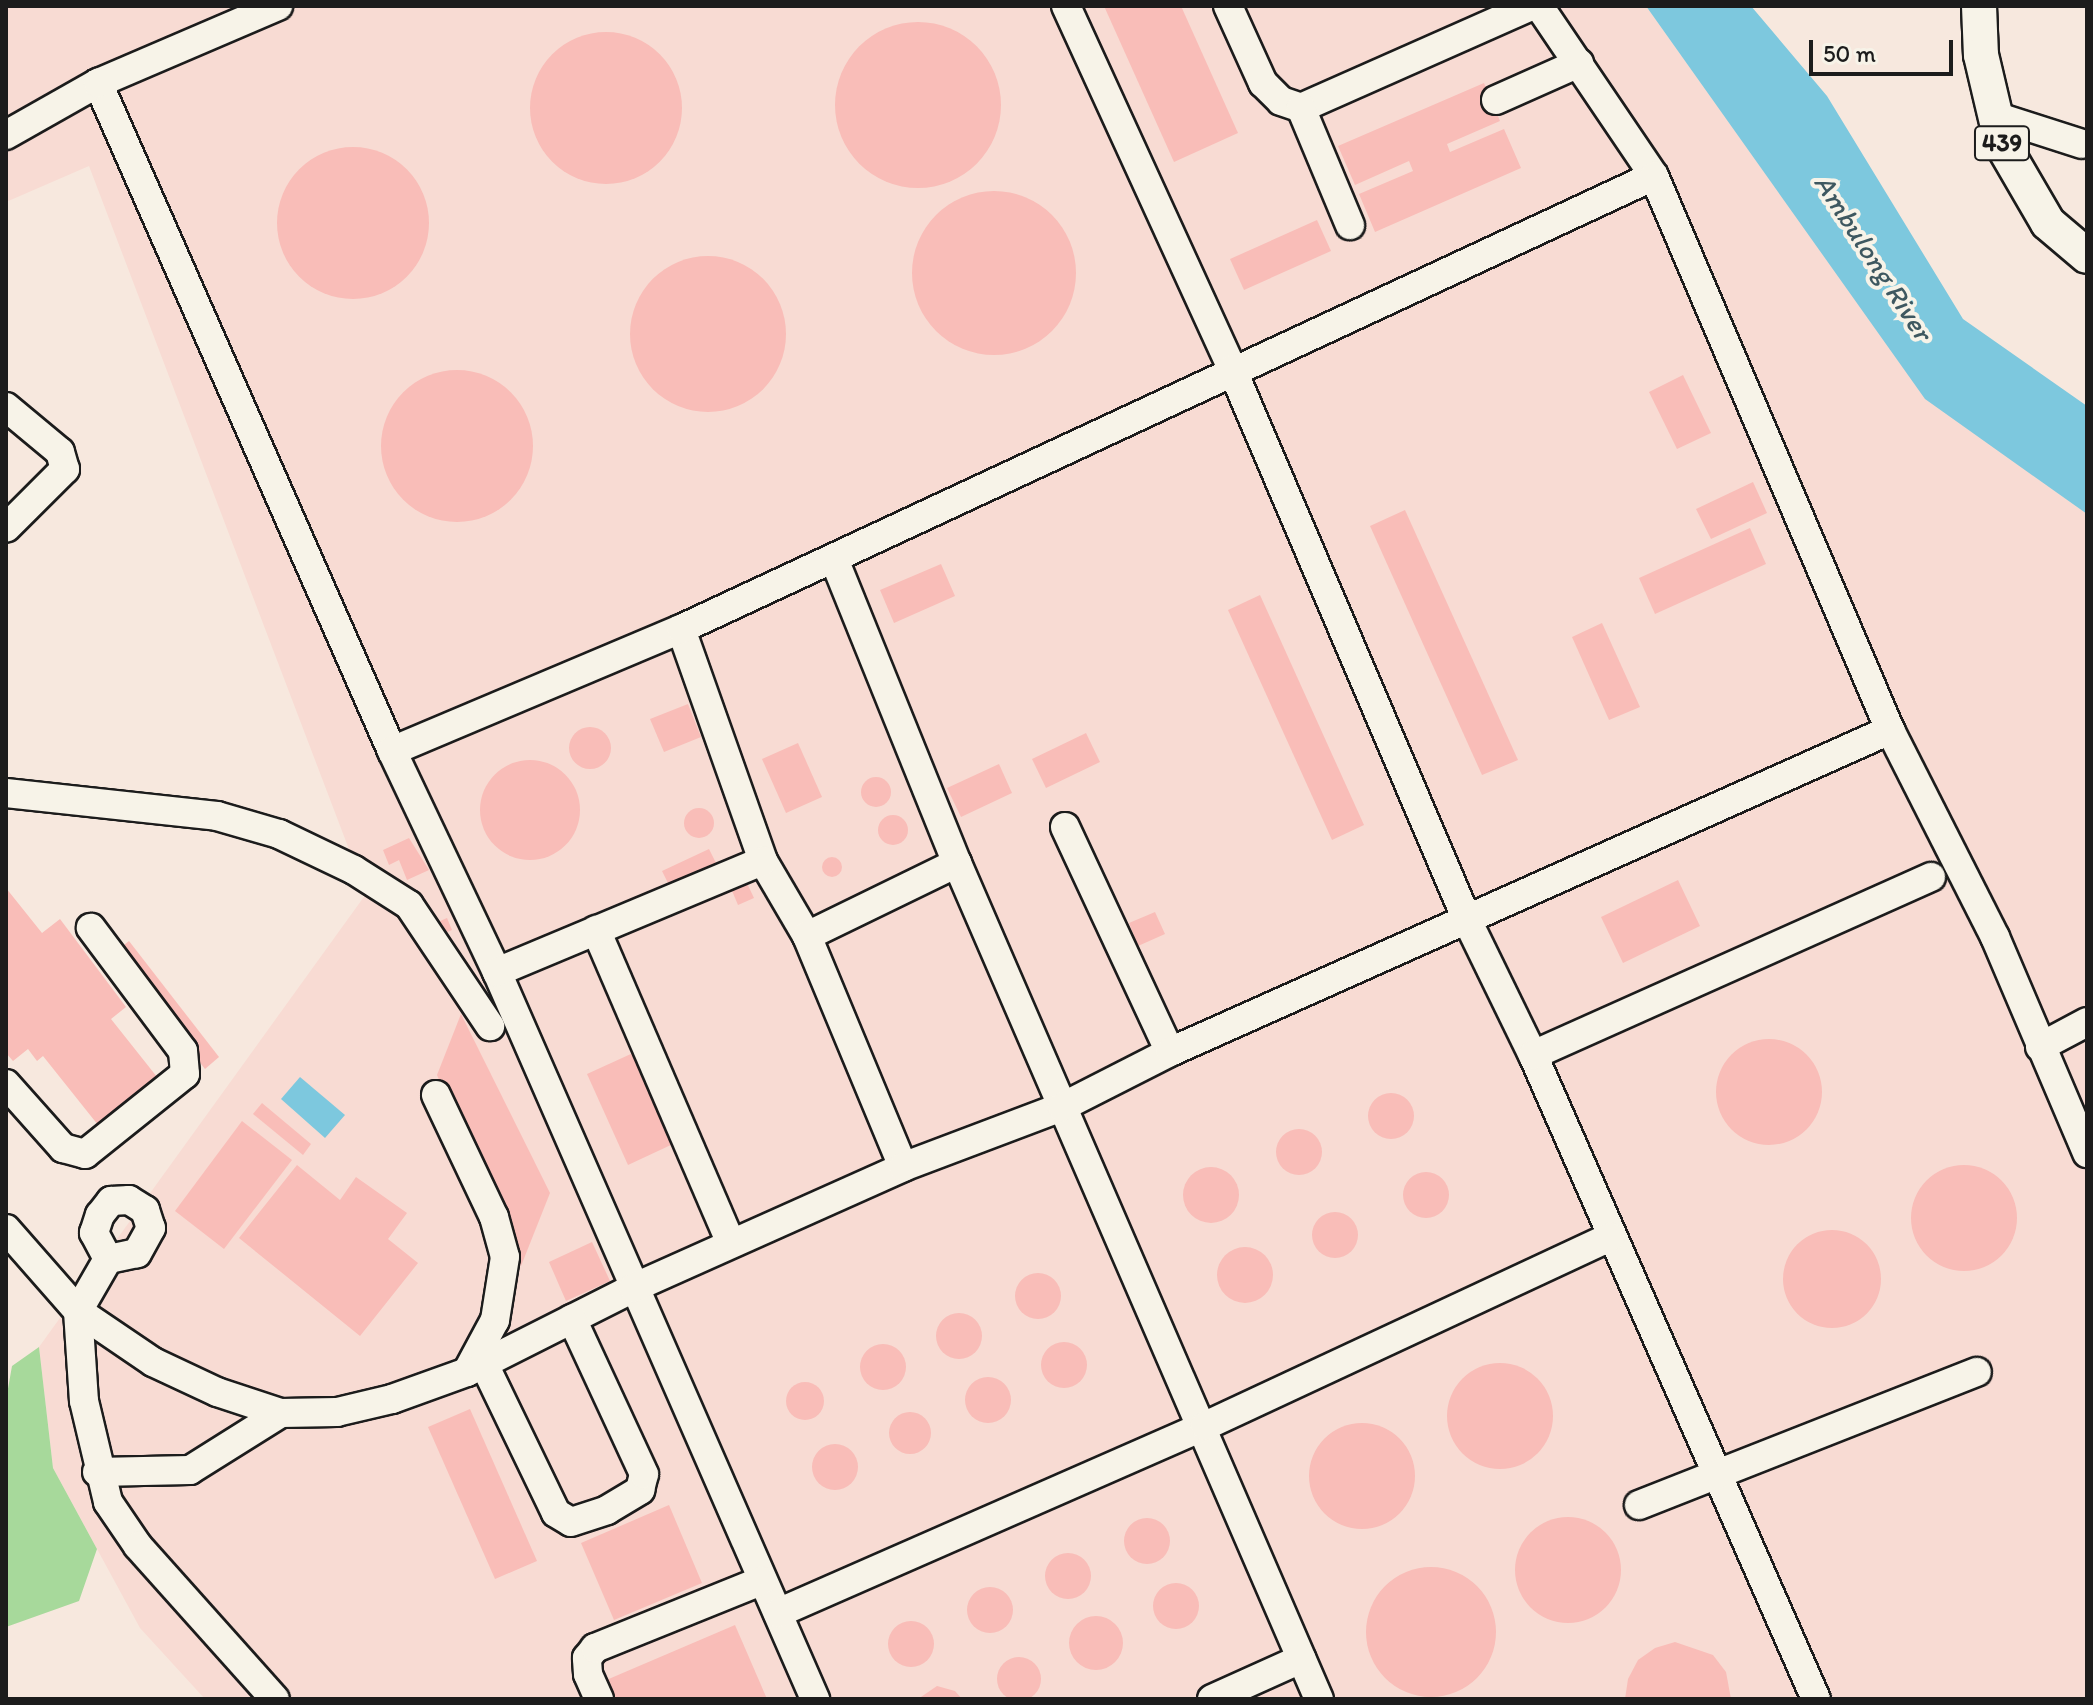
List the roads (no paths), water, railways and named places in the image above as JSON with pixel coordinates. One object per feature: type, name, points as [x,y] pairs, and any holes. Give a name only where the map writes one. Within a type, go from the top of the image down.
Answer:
[{"type":"main road","name":"439","points":[[1979,6],[1981,55],[1995,116],[2023,186],[2048,223],[2087,256]]},
{"type":"lane","points":[[6,135],[98,83],[278,6]]},
{"type":"lane","points":[[1066,6],[1232,369],[1468,922],[1533,1055],[1610,1237],[1718,1472],[1816,1699]]},
{"type":"lane","points":[[1228,6],[1263,83],[1281,101],[1301,108],[1531,6]]},
{"type":"lane","points":[[1539,6],[1654,176],[1890,730],[1995,937],[2087,1153]]},
{"type":"lane","points":[[1496,100],[1579,63]]},
{"type":"lane","points":[[98,83],[392,751],[497,972],[815,1699]]},
{"type":"lane","points":[[1301,108],[1350,225]]},
{"type":"lane","points":[[1995,116],[2082,144]]},
{"type":"lane","points":[[392,751],[681,629],[1232,369],[1654,176]]},
{"type":"lane","points":[[6,407],[60,452],[65,469],[6,528]]},
{"type":"lane","points":[[834,559],[957,863],[1205,1426],[1319,1699]]},
{"type":"lane","points":[[681,629],[763,861],[807,936],[903,1167]]},
{"type":"lane","points":[[6,1229],[78,1311],[153,1362],[281,1413],[337,1412],[476,1368],[633,1288],[731,1243],[903,1167],[1062,1107],[1170,1052],[1468,922],[1890,730]]},
{"type":"lane","points":[[6,793],[217,816],[279,834],[342,864],[409,905],[490,1026]]},
{"type":"lane","points":[[1065,827],[1170,1052]]},
{"type":"lane","points":[[497,972],[763,861]]},
{"type":"lane","points":[[807,936],[957,863]]},
{"type":"lane","points":[[1533,1055],[1931,877]]},
{"type":"lane","points":[[6,1084],[63,1148],[85,1154],[185,1074],[183,1051],[91,928]]},
{"type":"lane","points":[[596,930],[731,1243]]},
{"type":"lane","points":[[2040,1047],[2087,1022]]},
{"type":"lane","points":[[436,1095],[494,1217],[505,1257],[495,1320],[476,1368]]},
{"type":"lane","points":[[778,1613],[1205,1426],[1610,1237]]},
{"type":"lane","points":[[108,1259],[78,1311],[84,1401],[97,1472],[108,1502],[138,1546],[275,1699]]},
{"type":"lane","points":[[476,1368],[556,1513],[571,1522],[607,1510],[640,1490],[644,1474],[572,1319]]},
{"type":"lane","points":[[1639,1505],[1977,1372]]},
{"type":"lane","points":[[97,1472],[190,1470],[281,1413]]},
{"type":"lane","points":[[599,1699],[588,1674],[587,1658],[595,1648],[761,1581]]},
{"type":"lane","points":[[1212,1699],[1301,1659]]},
{"type":"water","name":"Ambulong River","points":[[1646,6],[1751,6],[1827,96],[1963,319],[2087,406],[2087,514],[1925,399]]},
{"type":"water","points":[[300,1077],[345,1115],[325,1138],[281,1099]]}]
